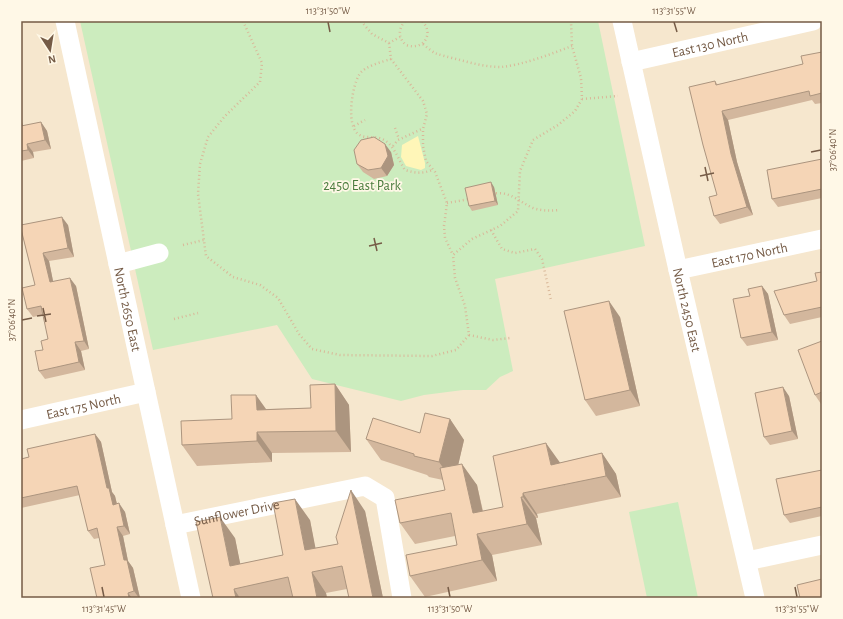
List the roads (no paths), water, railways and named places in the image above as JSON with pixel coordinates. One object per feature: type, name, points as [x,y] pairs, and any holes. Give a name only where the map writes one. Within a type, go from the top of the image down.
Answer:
[{"type":"street","name":"North 2650 East","points":[[65,21],[191,598]]},
{"type":"street","name":"North 2450 East","points":[[622,21],[678,270],[755,598]]},
{"type":"street","name":"East 130 North","points":[[631,62],[813,21]]},
{"type":"street","name":"East 170 North","points":[[678,270],[822,239]]},
{"type":"street","points":[[118,264],[159,253]]},
{"type":"street","name":"East 175 North","points":[[21,420],[146,392]]},
{"type":"street","name":"Sunflower Drive","points":[[175,525],[365,486],[385,498],[402,598]]},
{"type":"street","points":[[747,561],[822,545]]},
{"type":"park label","name":"2450 East Park","points":[[362,185]]}]
